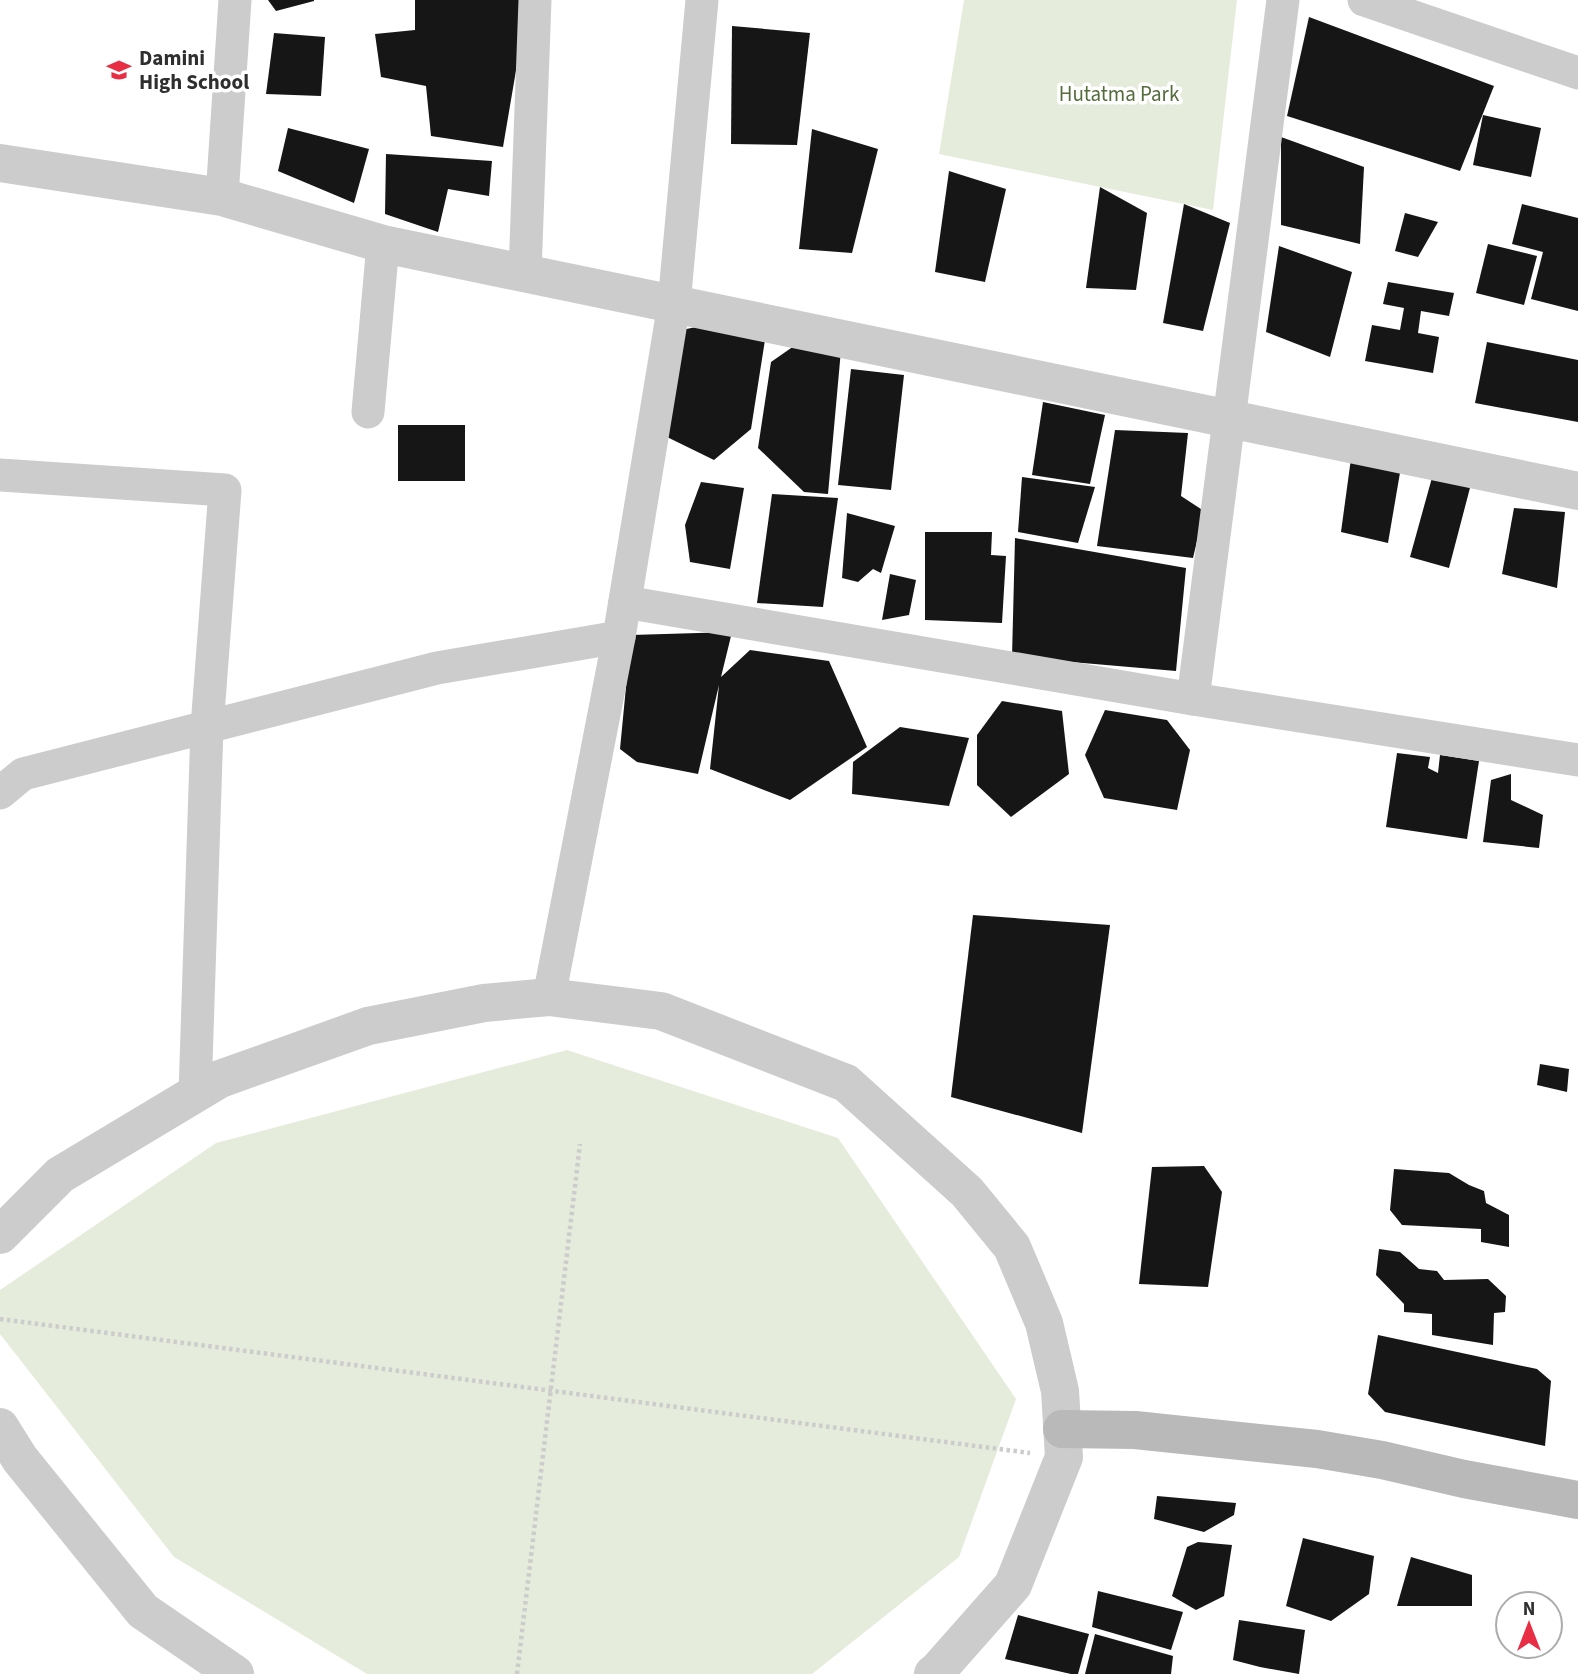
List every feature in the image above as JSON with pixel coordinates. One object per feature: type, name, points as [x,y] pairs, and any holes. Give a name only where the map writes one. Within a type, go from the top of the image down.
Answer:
[{"type":"main road","points":[[1063,1443],[1135,1430],[1317,1449],[1578,1500]]},
{"type":"street","points":[[222,197],[235,0]]},
{"type":"street","points":[[525,273],[535,0]]},
{"type":"street","points":[[549,998],[619,637],[674,304],[702,0]]},
{"type":"street","points":[[1193,699],[1283,0]]},
{"type":"street","points":[[1364,0],[1578,73]]},
{"type":"street","points":[[0,163],[222,197],[383,244],[1578,491]]},
{"type":"street","points":[[368,412],[383,244]]},
{"type":"street","points":[[0,475],[225,490],[207,727],[195,1094]]},
{"type":"street","points":[[625,602],[1193,699],[1578,760]]},
{"type":"street","points":[[0,793],[23,774],[437,668],[619,637]]},
{"type":"street","points":[[0,1235],[60,1175],[220,1079],[368,1026],[484,1003],[549,998],[661,1011],[846,1083],[967,1192],[1012,1247],[1044,1323],[1059,1391],[1063,1443],[1013,1585],[933,1674]]},
{"type":"street","points":[[0,1427],[20,1459],[144,1611],[235,1674]]},
{"type":"path","points":[[517,1674],[580,1144]]},
{"type":"path","points":[[0,1319],[550,1391],[1063,1443]]},
{"type":"green space","name":"Hutatma Park","points":[[964,0],[1237,0],[1213,210],[939,154]]},
{"type":"green space","points":[[567,1050],[838,1138],[1016,1399],[959,1557],[812,1674],[367,1674],[174,1557],[0,1334],[0,1290],[216,1143]]},
{"type":"building","points":[[268,0],[314,0],[314,1],[276,11]]},
{"type":"building","points":[[415,0],[528,0],[503,147],[431,136],[426,86],[381,77],[375,34],[415,30]]},
{"type":"building","points":[[1309,17],[1494,86],[1460,171],[1287,116]]},
{"type":"building","points":[[732,26],[810,33],[797,145],[731,144]]},
{"type":"building","points":[[274,33],[325,37],[321,96],[266,94]]},
{"type":"building","points":[[1483,115],[1541,128],[1531,177],[1473,165]]},
{"type":"building","points":[[288,128],[369,149],[354,203],[278,171]]},
{"type":"building","points":[[812,129],[878,149],[852,253],[799,249]]},
{"type":"building","points":[[1281,137],[1364,167],[1360,244],[1281,225]]},
{"type":"building","points":[[386,154],[492,161],[489,196],[448,189],[438,232],[385,214]]},
{"type":"building","points":[[949,171],[1006,189],[985,282],[935,272]]},
{"type":"building","points":[[1100,187],[1147,213],[1136,290],[1086,288]]},
{"type":"building","points":[[1184,204],[1230,223],[1203,331],[1163,323]]},
{"type":"building","points":[[1522,204],[1578,218],[1578,311],[1531,299],[1543,252],[1512,244]]},
{"type":"building","points":[[1405,213],[1438,222],[1418,257],[1395,251]]},
{"type":"building","points":[[1488,244],[1537,256],[1524,305],[1476,293]]},
{"type":"building","points":[[1279,246],[1352,272],[1330,357],[1266,332]]},
{"type":"building","points":[[1388,282],[1454,293],[1449,316],[1421,311],[1418,333],[1439,337],[1433,373],[1365,361],[1372,325],[1400,330],[1404,308],[1383,304]]},
{"type":"building","points":[[728,320],[767,327],[751,429],[714,460],[667,437],[682,330]]},
{"type":"building","points":[[1487,342],[1578,360],[1578,422],[1475,403]]},
{"type":"building","points":[[794,346],[841,350],[828,494],[804,492],[758,448],[771,362]]},
{"type":"building","points":[[851,369],[904,375],[891,490],[838,485]]},
{"type":"building","points":[[1043,402],[1105,415],[1090,484],[1032,475]]},
{"type":"building","points":[[398,425],[465,425],[465,481],[398,481]]},
{"type":"building","points":[[1115,430],[1188,433],[1181,496],[1204,511],[1193,558],[1097,546]]},
{"type":"building","points":[[1352,451],[1402,461],[1388,543],[1341,532]]},
{"type":"building","points":[[1433,474],[1471,484],[1449,568],[1410,557]]},
{"type":"building","points":[[1022,477],[1095,487],[1078,543],[1018,532]]},
{"type":"building","points":[[701,482],[744,488],[730,569],[690,562],[685,525]]},
{"type":"building","points":[[772,494],[838,498],[823,607],[757,603]]},
{"type":"building","points":[[1514,508],[1565,512],[1557,588],[1502,574]]},
{"type":"building","points":[[847,513],[895,526],[881,573],[873,569],[858,582],[842,578]]},
{"type":"building","points":[[925,532],[992,532],[991,555],[1006,556],[1002,623],[925,620]]},
{"type":"building","points":[[1015,538],[1186,568],[1176,671],[1012,657]]},
{"type":"building","points":[[890,574],[916,580],[909,615],[882,620]]},
{"type":"building","points":[[732,632],[721,677],[750,650],[829,661],[867,747],[790,800],[710,769],[719,685],[698,774],[637,762],[620,749],[631,635]]},
{"type":"building","points":[[1002,701],[1062,711],[1069,774],[1011,817],[977,785],[977,735]]},
{"type":"building","points":[[1105,710],[1167,720],[1190,750],[1177,810],[1104,798],[1085,755]]},
{"type":"building","points":[[900,727],[969,738],[949,806],[852,794],[853,762]]},
{"type":"building","points":[[1397,753],[1430,757],[1428,768],[1438,773],[1440,755],[1479,761],[1467,839],[1386,827]]},
{"type":"building","points":[[1511,774],[1511,800],[1543,815],[1539,848],[1483,842],[1491,780]]},
{"type":"building","points":[[973,915],[1110,925],[1082,1133],[951,1097]]},
{"type":"building","points":[[1540,1064],[1569,1069],[1567,1092],[1537,1085]]},
{"type":"building","points":[[1204,1166],[1222,1192],[1208,1287],[1139,1284],[1152,1167]]},
{"type":"building","points":[[1394,1169],[1449,1173],[1484,1191],[1486,1203],[1509,1215],[1509,1247],[1481,1242],[1481,1229],[1402,1225],[1390,1210]]},
{"type":"building","points":[[1379,1249],[1400,1252],[1419,1269],[1437,1271],[1444,1280],[1488,1279],[1506,1296],[1505,1312],[1494,1313],[1493,1345],[1432,1335],[1432,1314],[1404,1312],[1404,1304],[1376,1275]]},
{"type":"building","points":[[1378,1335],[1537,1369],[1551,1381],[1545,1446],[1385,1412],[1368,1394]]},
{"type":"building","points":[[1157,1496],[1236,1503],[1234,1515],[1204,1532],[1154,1519]]},
{"type":"building","points":[[1303,1538],[1374,1556],[1369,1594],[1331,1621],[1286,1606]]},
{"type":"building","points":[[1198,1542],[1232,1545],[1224,1596],[1196,1610],[1172,1596],[1187,1547]]},
{"type":"building","points":[[1411,1557],[1472,1575],[1472,1606],[1397,1606]]},
{"type":"building","points":[[1098,1591],[1183,1612],[1171,1650],[1092,1627]]},
{"type":"building","points":[[1018,1615],[1089,1634],[1078,1674],[1005,1659]]},
{"type":"building","points":[[1239,1620],[1305,1630],[1299,1674],[1233,1660]]},
{"type":"building","points":[[1095,1634],[1173,1656],[1171,1674],[1085,1674]]},
{"type":"place","name":"Damini High School","points":[[119,70]]}]
